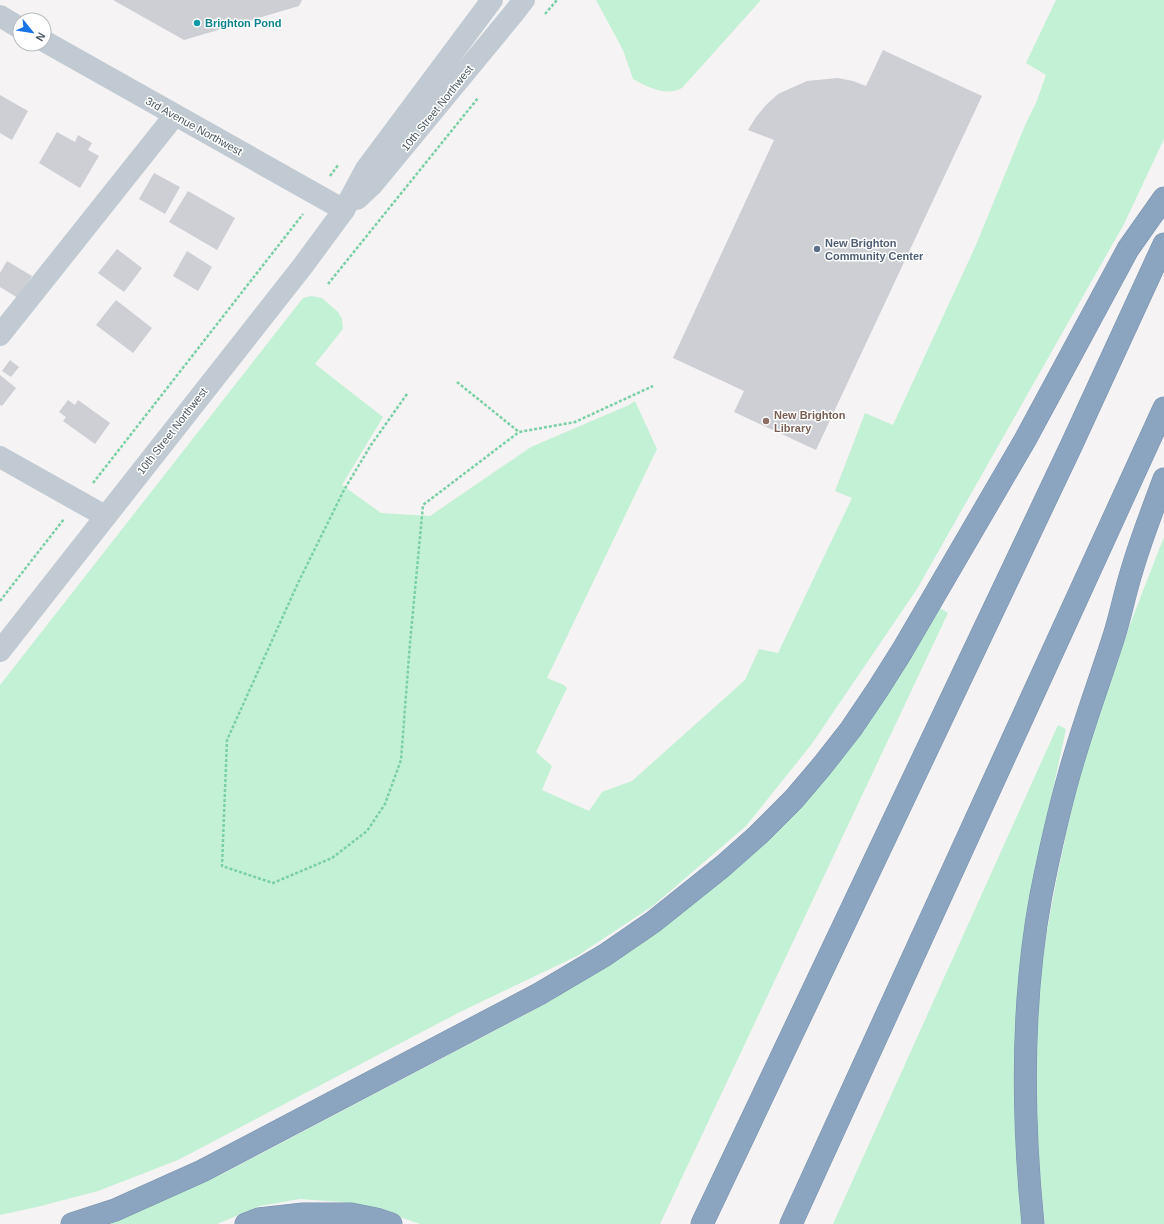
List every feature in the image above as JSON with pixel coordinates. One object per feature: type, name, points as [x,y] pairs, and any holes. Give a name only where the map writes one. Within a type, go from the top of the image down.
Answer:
[{"type":"highway","points":[[72,1224],[115,1210],[202,1171],[539,994],[605,955],[653,922],[723,866],[758,835],[794,799],[822,766],[851,730],[878,689],[902,651],[1025,440],[1128,249],[1164,198]]},
{"type":"highway","points":[[702,1224],[1055,480],[1164,244]]},
{"type":"highway","points":[[791,1224],[1164,408]]},
{"type":"highway","points":[[1033,1224],[1027,1150],[1025,1075],[1028,999],[1032,955],[1041,896],[1053,838],[1069,775],[1115,635],[1132,568],[1164,479]]},
{"type":"highway","points":[[246,1224],[260,1219],[302,1214],[351,1214],[376,1219],[391,1224]]},
{"type":"street","name":"10th Street Northwest","points":[[0,651],[297,273],[344,210],[366,169],[492,0]]},
{"type":"street","name":"10th Street Northwest","points":[[344,210],[372,185],[524,0]]},
{"type":"street","points":[[0,16],[12,23]]},
{"type":"street","name":"3rd Avenue Northwest","points":[[52,46],[344,210]]},
{"type":"street","points":[[0,334],[175,115]]},
{"type":"street","points":[[0,457],[105,516]]},
{"type":"path","points":[[542,19],[557,0]]},
{"type":"path","points":[[328,284],[483,92]]},
{"type":"path","points":[[98,477],[301,216]]},
{"type":"path","points":[[457,382],[519,432]]},
{"type":"path","points":[[407,394],[372,445],[344,490],[298,583],[227,740],[222,866],[273,883],[332,858],[367,831],[385,804],[401,760],[410,643],[424,505],[519,432],[575,422],[653,386]]},
{"type":"path","points":[[0,601],[58,526]]},
{"type":"green space","points":[[596,0],[761,0],[682,88],[670,92],[657,90],[633,79],[623,50]]},
{"type":"green space","points":[[1056,0],[1164,0],[1164,139],[1124,224],[917,589],[811,745],[746,826],[654,905],[577,956],[458,1013],[178,1160],[98,1191],[0,1215],[0,685],[303,298],[311,296],[322,298],[338,312],[342,319],[343,329],[315,364],[383,417],[342,485],[381,513],[430,516],[531,447],[629,405],[635,401],[657,449],[547,678],[564,685],[567,688],[536,752],[552,766],[542,790],[589,811],[602,792],[632,781],[745,680],[759,649],[778,653],[852,498],[835,491],[865,413],[893,425],[976,245],[1026,123],[1036,103],[1046,75],[1026,63]]},
{"type":"green space","points":[[1164,537],[1164,1224],[1045,1224],[1037,1125],[1035,1051],[1040,980],[1050,912],[1071,811],[1093,729],[1122,647]]},
{"type":"green space","points":[[938,607],[948,613],[660,1224],[420,1224],[371,1207],[341,1202],[300,1199],[260,1206],[217,1224],[99,1224],[143,1208],[222,1174],[530,1012],[616,959],[727,872]]},
{"type":"green space","points":[[1058,725],[1066,729],[1039,854],[1019,986],[1014,1083],[1022,1224],[833,1224]]},
{"type":"building","name":"Brighton Pond","points":[[113,0],[302,0],[299,6],[184,40]]},
{"type":"building","name":"New Brighton Community Center","points":[[883,50],[982,96],[816,450],[734,412],[744,391],[673,358],[774,140],[748,130],[756,117],[778,94],[807,81],[838,78],[853,81],[866,86]]},
{"type":"building","points":[[0,95],[28,111],[12,140],[0,133]]},
{"type":"building","points":[[57,132],[75,142],[78,135],[92,143],[88,150],[99,156],[80,188],[39,163]]},
{"type":"building","points":[[154,173],[180,187],[165,214],[139,199]]},
{"type":"building","points":[[188,191],[235,218],[217,250],[169,222]]},
{"type":"building","points":[[117,249],[142,268],[124,292],[98,273]]},
{"type":"building","points":[[187,251],[212,267],[198,291],[173,276]]},
{"type":"building","points":[[7,261],[32,276],[18,298],[0,287],[0,273]]},
{"type":"building","points":[[116,300],[152,328],[133,353],[96,325]]},
{"type":"building","points":[[10,360],[19,367],[11,377],[2,371]]},
{"type":"building","points":[[0,375],[16,388],[2,406],[0,405]]},
{"type":"building","points":[[68,400],[75,405],[78,400],[110,423],[95,444],[63,421],[66,417],[59,412]]},
{"type":"place","name":"Brighton Pond","points":[[197,23]]},
{"type":"place","name":"New Brighton Community Center","points":[[817,249]]},
{"type":"place","name":"New Brighton Library","points":[[766,421]]}]
